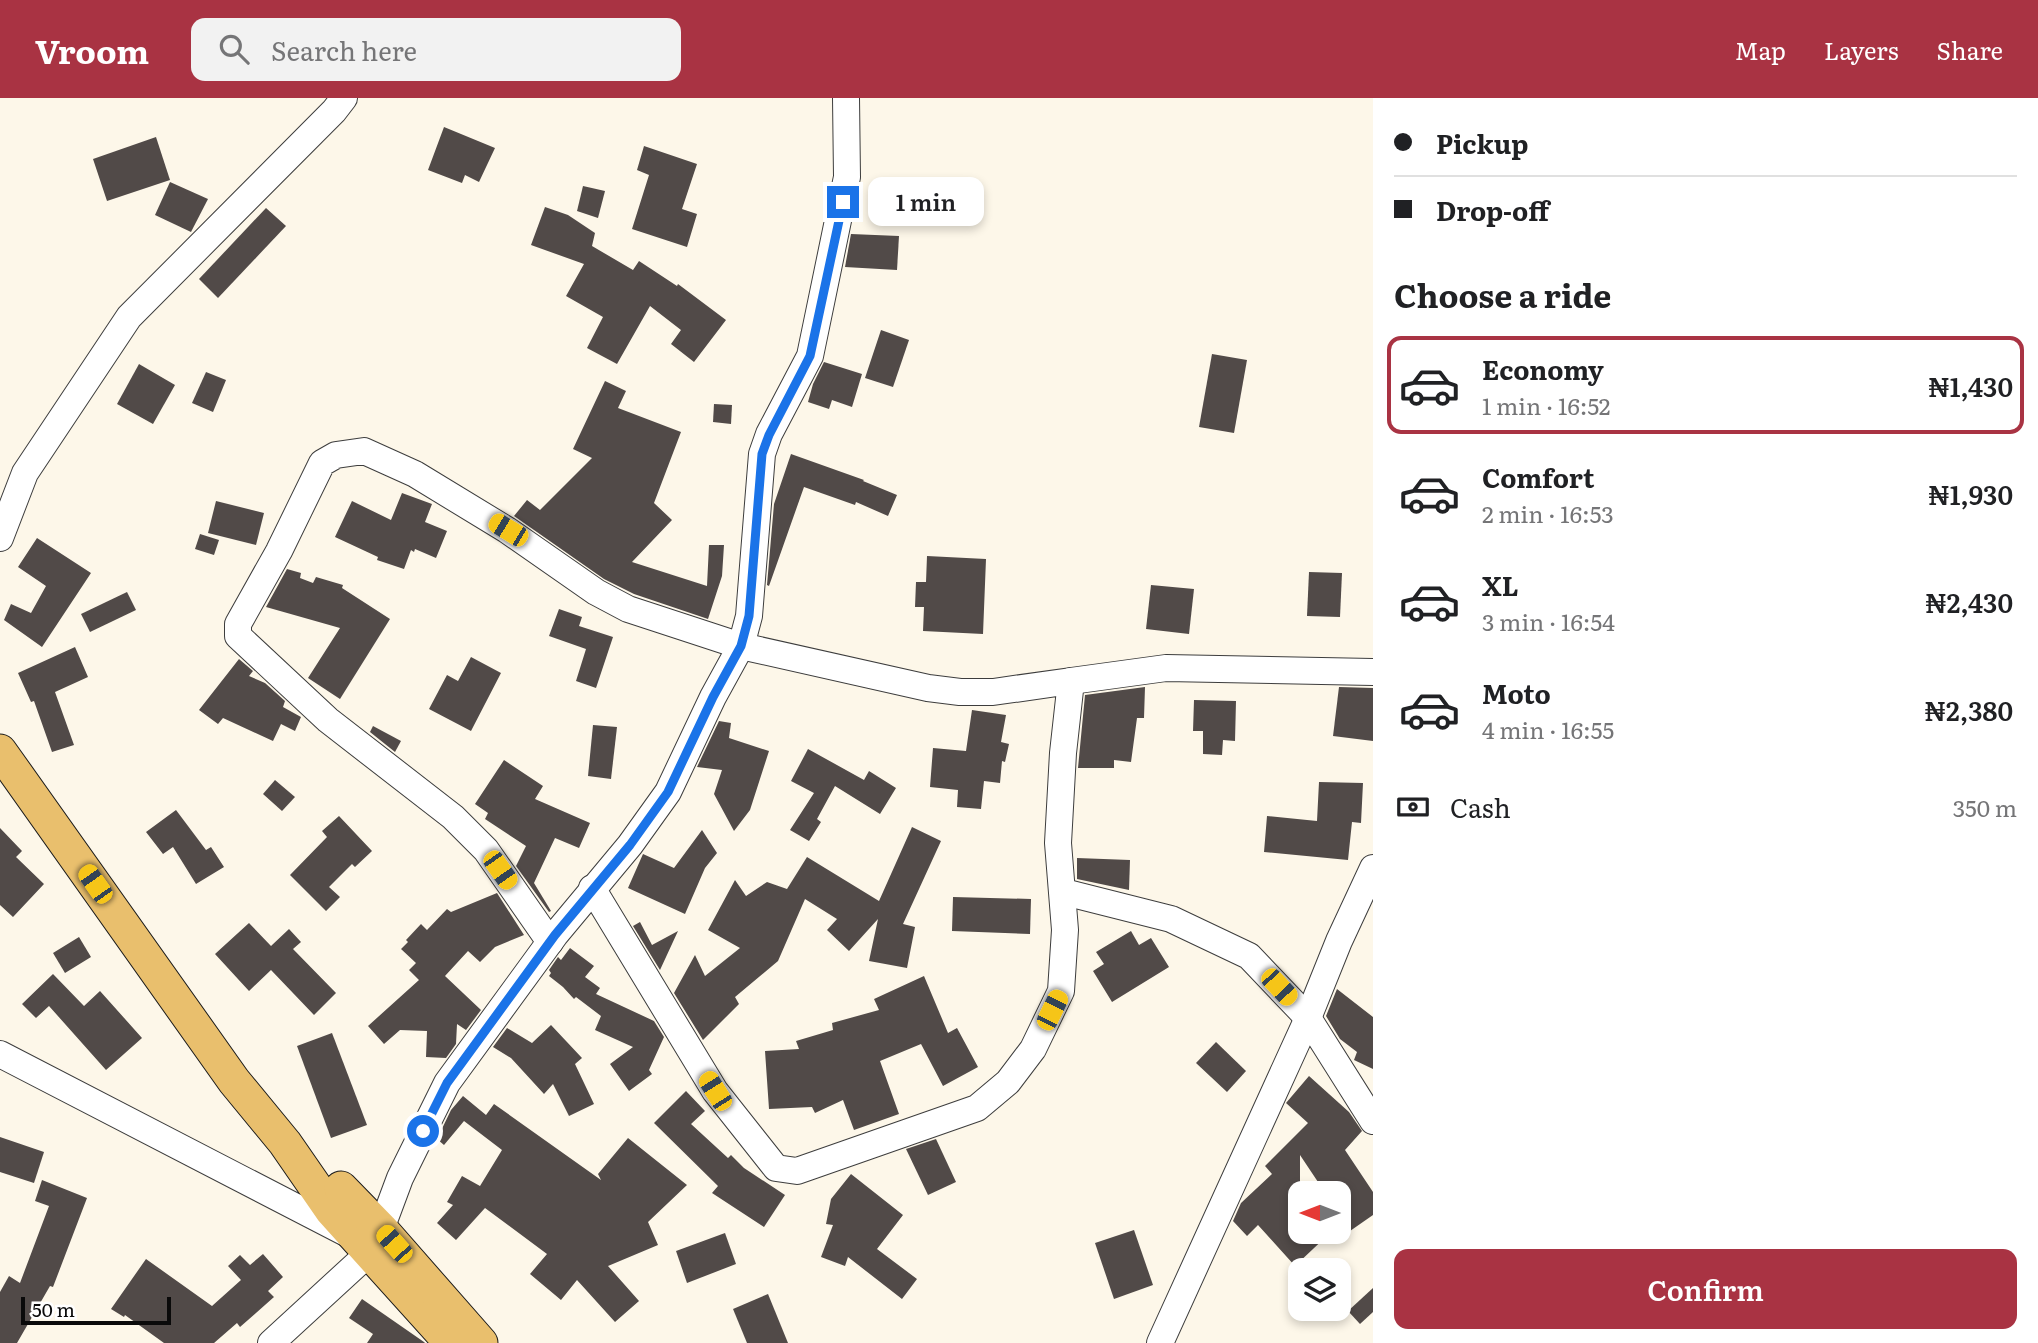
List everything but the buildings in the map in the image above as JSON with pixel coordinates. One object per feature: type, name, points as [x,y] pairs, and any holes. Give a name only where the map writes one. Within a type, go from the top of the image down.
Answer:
[{"type":"main road","points":[[0,751],[234,1081],[285,1143],[332,1211],[481,1343]]},
{"type":"main road","points":[[369,1241],[451,1343]]},
{"type":"street","points":[[0,538],[25,472],[129,317],[344,98]]},
{"type":"street","points":[[271,1343],[369,1241],[447,1083],[550,942],[630,845],[668,792],[713,697],[741,646],[749,616],[762,454],[810,356],[848,177],[846,98]]},
{"type":"street","points":[[550,942],[486,850],[453,817],[328,720],[238,636],[238,624],[279,551],[322,463],[336,455],[364,451],[415,474],[508,530],[596,592],[628,609],[741,646],[928,688],[993,692],[1166,668],[1373,672]]},
{"type":"street","points":[[592,888],[715,1091],[776,1168],[797,1171],[977,1108],[1008,1082],[1033,1049],[1061,991],[1065,930],[1058,843],[1063,753],[1071,681]]},
{"type":"street","points":[[1160,1343],[1373,868]]},
{"type":"street","points":[[1064,892],[1171,919],[1249,956],[1308,1018],[1373,1121]]},
{"type":"street","points":[[0,1054],[369,1241]]},
{"type":"route","points":[[423,1131],[447,1083],[555,935],[630,845],[668,792],[713,697],[741,646],[749,616],[762,454],[810,356],[843,202]]}]
